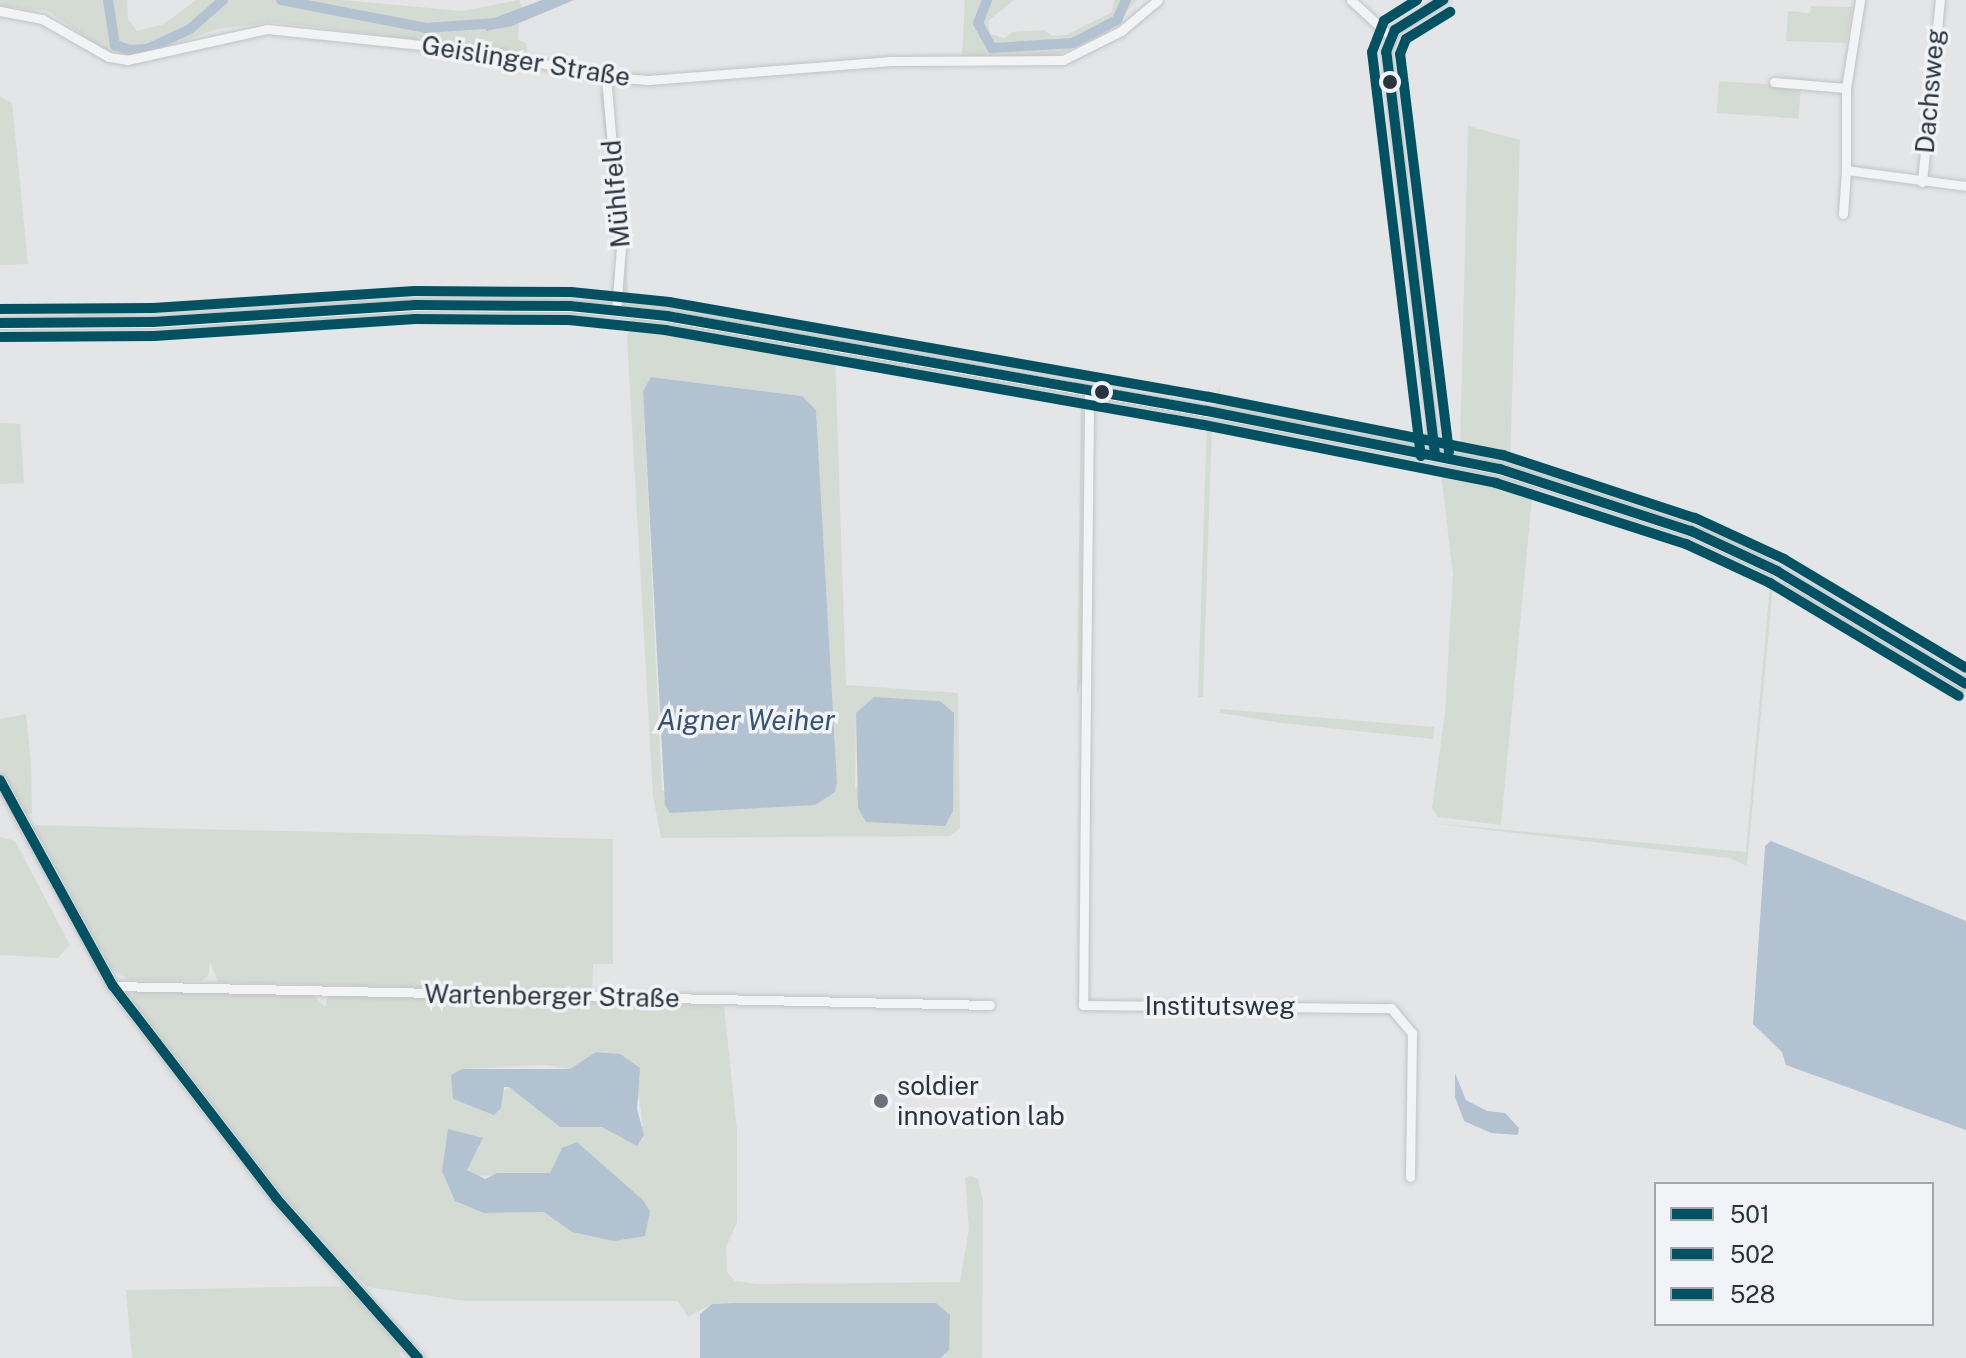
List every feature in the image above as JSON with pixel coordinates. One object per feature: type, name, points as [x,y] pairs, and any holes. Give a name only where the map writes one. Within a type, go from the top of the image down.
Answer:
[{"type":"main road","points":[[0,323],[105,323],[429,304],[616,310],[1089,390],[1435,454],[1547,483],[1716,540],[1966,684]]},
{"type":"main road","points":[[0,780],[113,986],[276,1198],[418,1358]]},
{"type":"street","name":"Geislinger Straße","points":[[0,11],[42,19],[109,57],[142,61],[206,39],[267,29],[489,52],[606,77],[649,80],[891,61],[1054,62],[1101,43],[1158,0]]},
{"type":"street","points":[[1351,0],[1390,36]]},
{"type":"street","points":[[1435,454],[1386,52],[1390,36],[1443,0]]},
{"type":"street","points":[[1843,214],[1846,88],[1860,0]]},
{"type":"street","name":"Dachsweg","points":[[1922,182],[1932,40],[1940,0]]},
{"type":"street","name":"Mühlfeld","points":[[606,77],[621,247],[616,310]]},
{"type":"street","points":[[1774,82],[1846,88]]},
{"type":"street","points":[[1846,170],[1966,186]]},
{"type":"street","name":"Institutsweg","points":[[1089,390],[1083,1005],[1391,1008],[1412,1033],[1410,1177]]},
{"type":"street","name":"Wartenberger Straße","points":[[113,986],[990,1005]]},
{"type":"shaded area","points":[[0,0],[127,0],[128,19],[137,31],[164,24],[196,0],[342,0],[462,11],[519,0],[524,10],[489,20],[495,30],[519,23],[518,40],[526,43],[528,53],[272,22],[217,29],[147,54],[112,55],[48,11],[0,6]]},
{"type":"shaded area","points":[[965,0],[1014,0],[988,21],[990,34],[1005,38],[1012,32],[1044,30],[1052,36],[1066,35],[1112,12],[1114,0],[1137,0],[1105,35],[1049,58],[962,57]]},
{"type":"shaded area","points":[[1811,6],[1853,7],[1846,43],[1786,41],[1788,11],[1810,13]]},
{"type":"shaded area","points":[[1719,81],[1801,87],[1799,119],[1717,113]]},
{"type":"shaded area","points":[[600,93],[604,93],[619,236],[613,302],[609,304],[455,298],[75,318],[74,307],[142,314],[400,298],[486,296],[610,300],[617,252]]},
{"type":"shaded area","points":[[0,97],[12,103],[28,264],[0,265]]},
{"type":"shaded area","points":[[613,100],[629,300],[1206,401],[624,306]]},
{"type":"shaded area","points":[[1468,126],[1520,140],[1510,462],[1738,540],[1966,679],[1718,536],[1541,476],[1441,450],[1460,451]]},
{"type":"shaded area","points":[[407,310],[587,312],[608,319],[448,311],[187,332],[181,327]]},
{"type":"shaded area","points":[[633,317],[1065,391],[1083,398],[1082,677],[1077,696],[1081,401],[835,355],[846,685],[958,693],[960,828],[950,836],[661,838],[653,796],[627,337]],"holes":[[[651,377],[802,396],[816,410],[837,782],[827,794],[662,791],[643,391]],[[875,697],[940,701],[855,789],[856,713]]]},
{"type":"shaded area","points":[[1221,379],[1218,403],[1418,441],[1426,431],[1424,395],[1428,438],[1423,444],[1409,445],[1215,407]]},
{"type":"shaded area","points":[[1101,399],[1424,457],[1429,461],[1212,421],[1203,697],[1198,697],[1207,420],[1096,401]]},
{"type":"shaded area","points":[[0,423],[20,424],[24,483],[0,484]]},
{"type":"shaded area","points":[[1446,461],[1522,480],[1691,535],[1774,574],[1747,866],[1729,858],[1431,823],[1746,852],[1771,577],[1699,541],[1533,487],[1501,825],[1438,817],[1432,808],[1445,713],[1453,575],[1441,472]]},
{"type":"shaded area","points":[[1785,580],[1966,689],[1964,693],[1782,584]]},
{"type":"shaded area","points":[[1220,709],[1434,727],[1433,739],[1282,723],[1220,713]]},
{"type":"shaded area","points":[[26,714],[32,814],[25,814],[0,771],[0,719]]},
{"type":"shaded area","points":[[32,825],[613,839],[613,964],[593,964],[592,993],[218,982],[210,962],[208,976],[201,981],[130,980],[109,969]]},
{"type":"shaded area","points":[[0,837],[15,841],[70,945],[58,958],[0,955]]},
{"type":"shaded area","points":[[135,991],[313,995],[325,1007],[328,996],[724,1006],[737,1130],[737,1222],[726,1247],[727,1272],[735,1281],[757,1284],[960,1282],[969,1229],[965,1177],[971,1176],[978,1179],[983,1201],[982,1358],[941,1358],[946,1356],[936,1303],[712,1304],[688,1317],[678,1301],[466,1301],[367,1287],[277,1191],[131,1001]],"holes":[[[596,1052],[605,1052],[639,1098],[643,1126],[560,1127],[509,1087],[501,1093],[501,1108],[462,1069],[544,1065],[570,1069]],[[448,1129],[480,1147],[468,1162],[467,1171],[474,1176],[550,1173],[562,1148],[577,1142],[643,1200],[572,1232],[544,1212],[484,1213],[456,1201]]]},
{"type":"shaded area","points":[[347,1286],[395,1335],[401,1358],[132,1358],[126,1290]]},
{"type":"water","points":[[542,0],[574,0],[512,26],[486,31],[486,21]]},
{"type":"water","name":"Aigner Weiher","points":[[651,377],[802,396],[816,410],[837,782],[835,792],[815,805],[670,813],[665,805],[643,391]]},
{"type":"water","points":[[874,697],[940,701],[954,713],[953,811],[945,826],[866,822],[858,808],[856,713]]},
{"type":"water","points":[[1771,841],[1966,921],[1966,1130],[1786,1065],[1782,1052],[1753,1024],[1765,846]]},
{"type":"water","points":[[596,1052],[620,1054],[640,1068],[637,1109],[644,1135],[637,1146],[602,1127],[560,1127],[509,1087],[504,1087],[501,1108],[494,1115],[453,1099],[451,1075],[462,1069],[570,1069]]},
{"type":"water","points":[[1455,1073],[1466,1100],[1487,1111],[1505,1113],[1519,1128],[1518,1135],[1491,1133],[1464,1121],[1455,1097]]},
{"type":"water","points":[[448,1129],[483,1138],[467,1170],[485,1179],[497,1173],[550,1173],[562,1148],[577,1142],[643,1200],[650,1211],[645,1236],[614,1241],[572,1232],[544,1212],[484,1213],[455,1201],[442,1171]]},
{"type":"water","points":[[936,1303],[950,1315],[949,1350],[941,1358],[700,1358],[700,1314],[712,1304]]},
{"type":"waterway","points":[[108,0],[115,45],[130,50],[147,49],[190,29],[223,0]]},
{"type":"waterway","points":[[281,0],[426,28],[496,23]]},
{"type":"waterway","points":[[987,0],[978,23],[992,48],[1073,43],[1117,20],[1126,0]]},
{"type":"transit line","name":"528","points":[[1417,0],[1384,21],[1372,52],[1421,456]]},
{"type":"transit line","name":"501","points":[[1435,454],[1386,52],[1395,30],[1443,0]]},
{"type":"transit line","name":"502","points":[[1449,452],[1400,54],[1406,39],[1450,12]]},
{"type":"transit line","name":"528","points":[[0,309],[153,308],[414,291],[571,292],[669,302],[1209,397],[1503,455],[1695,518],[1784,559],[1966,668]]},
{"type":"transit line","name":"501","points":[[0,323],[153,322],[415,305],[570,306],[667,316],[1207,411],[1500,469],[1691,531],[1777,571],[1966,684]]},
{"type":"transit line","name":"502","points":[[0,337],[154,336],[415,319],[569,320],[665,330],[1204,425],[1496,483],[1686,544],[1770,583],[1959,696]]},
{"type":"transit line","name":"501","points":[[0,780],[113,986],[276,1198],[418,1358]]},
{"type":"place","name":"soldier innovation lab","points":[[881,1101]]}]
